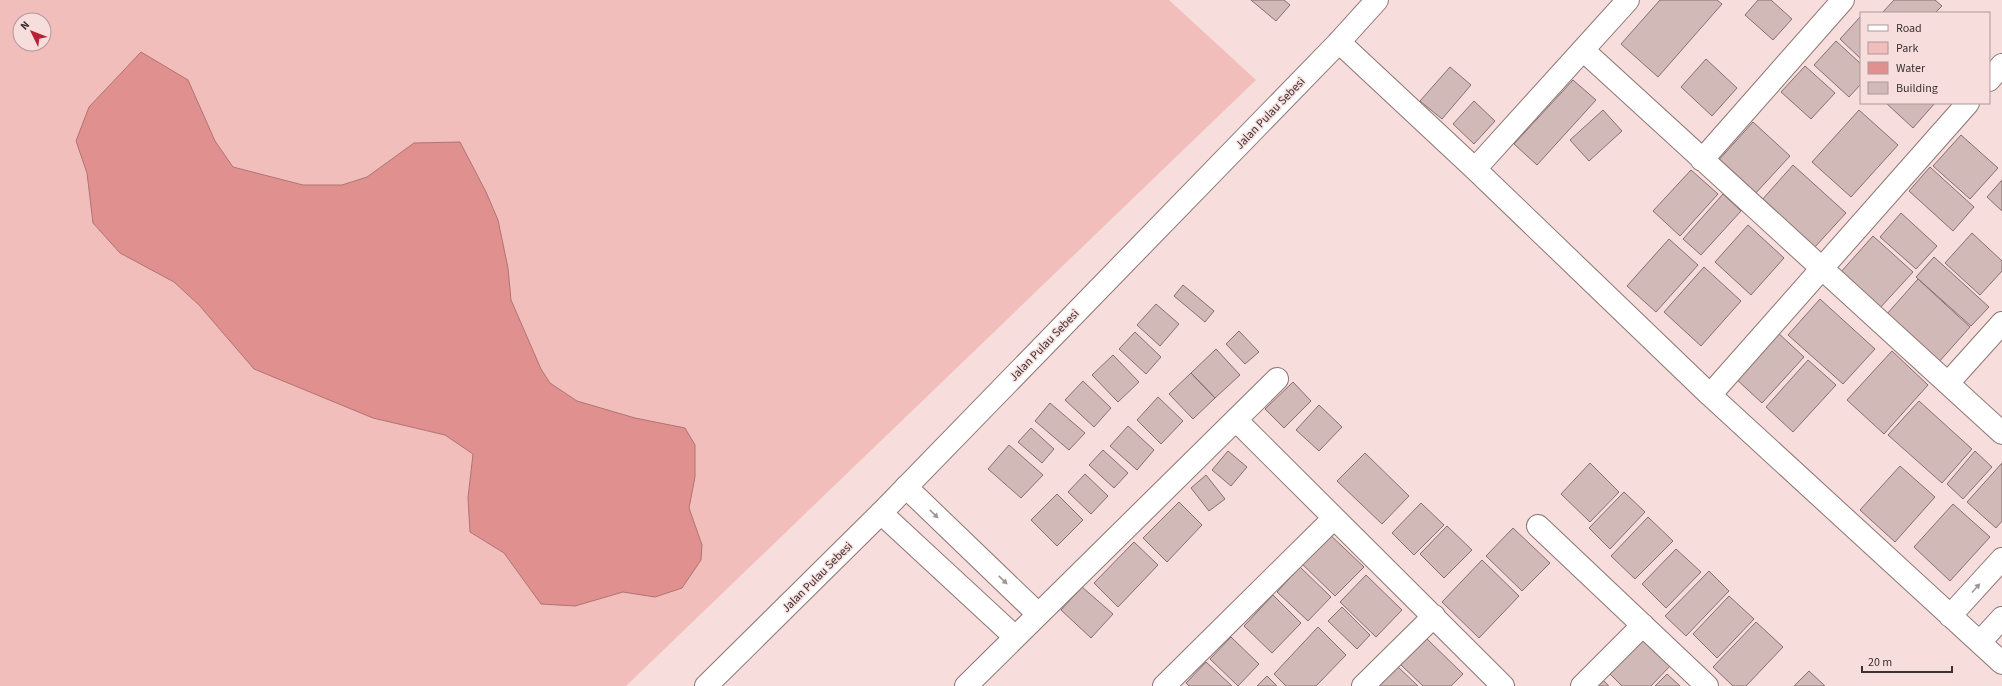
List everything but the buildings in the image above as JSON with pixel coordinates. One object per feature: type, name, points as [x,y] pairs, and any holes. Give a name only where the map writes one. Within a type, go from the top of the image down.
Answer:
[{"type":"street","name":"Jalan Pulau Sebesi","points":[[706,686],[881,513],[1339,42],[1377,0]]},
{"type":"street","points":[[1475,169],[1628,0]]},
{"type":"street","points":[[1702,160],[1843,0]]},
{"type":"street","points":[[1339,42],[1475,169],[1710,395],[2002,663]]},
{"type":"street","points":[[1583,50],[1702,160],[1949,382],[2002,433]]},
{"type":"street","points":[[1990,79],[2002,65]]},
{"type":"street","points":[[1710,395],[1967,104]]},
{"type":"street","points":[[1949,382],[2002,323]]},
{"type":"street","points":[[966,686],[1277,379]]},
{"type":"street","points":[[1236,420],[1503,686]]},
{"type":"street","points":[[906,487],[1038,614]]},
{"type":"street","points":[[881,513],[1015,637]]},
{"type":"street","points":[[1164,686],[1334,518]]},
{"type":"street","points":[[1538,526],[1707,686]]},
{"type":"street","points":[[1950,616],[2002,559]]},
{"type":"street","points":[[1363,686],[1434,616]]},
{"type":"street","points":[[1980,642],[2002,618]]},
{"type":"street","points":[[1582,686],[1643,625]]},
{"type":"green space","points":[[0,0],[1169,0],[1256,80],[626,686],[0,686]]},
{"type":"water","points":[[141,52],[188,80],[215,141],[233,167],[303,185],[342,185],[367,177],[414,143],[460,142],[486,192],[498,220],[508,268],[511,300],[541,369],[550,383],[577,401],[635,418],[685,428],[695,445],[695,477],[689,508],[702,545],[701,560],[682,588],[655,597],[623,592],[575,606],[541,604],[504,553],[470,532],[468,498],[473,454],[445,435],[373,418],[254,369],[199,305],[174,282],[120,253],[93,223],[87,173],[76,141],[89,107]]}]
